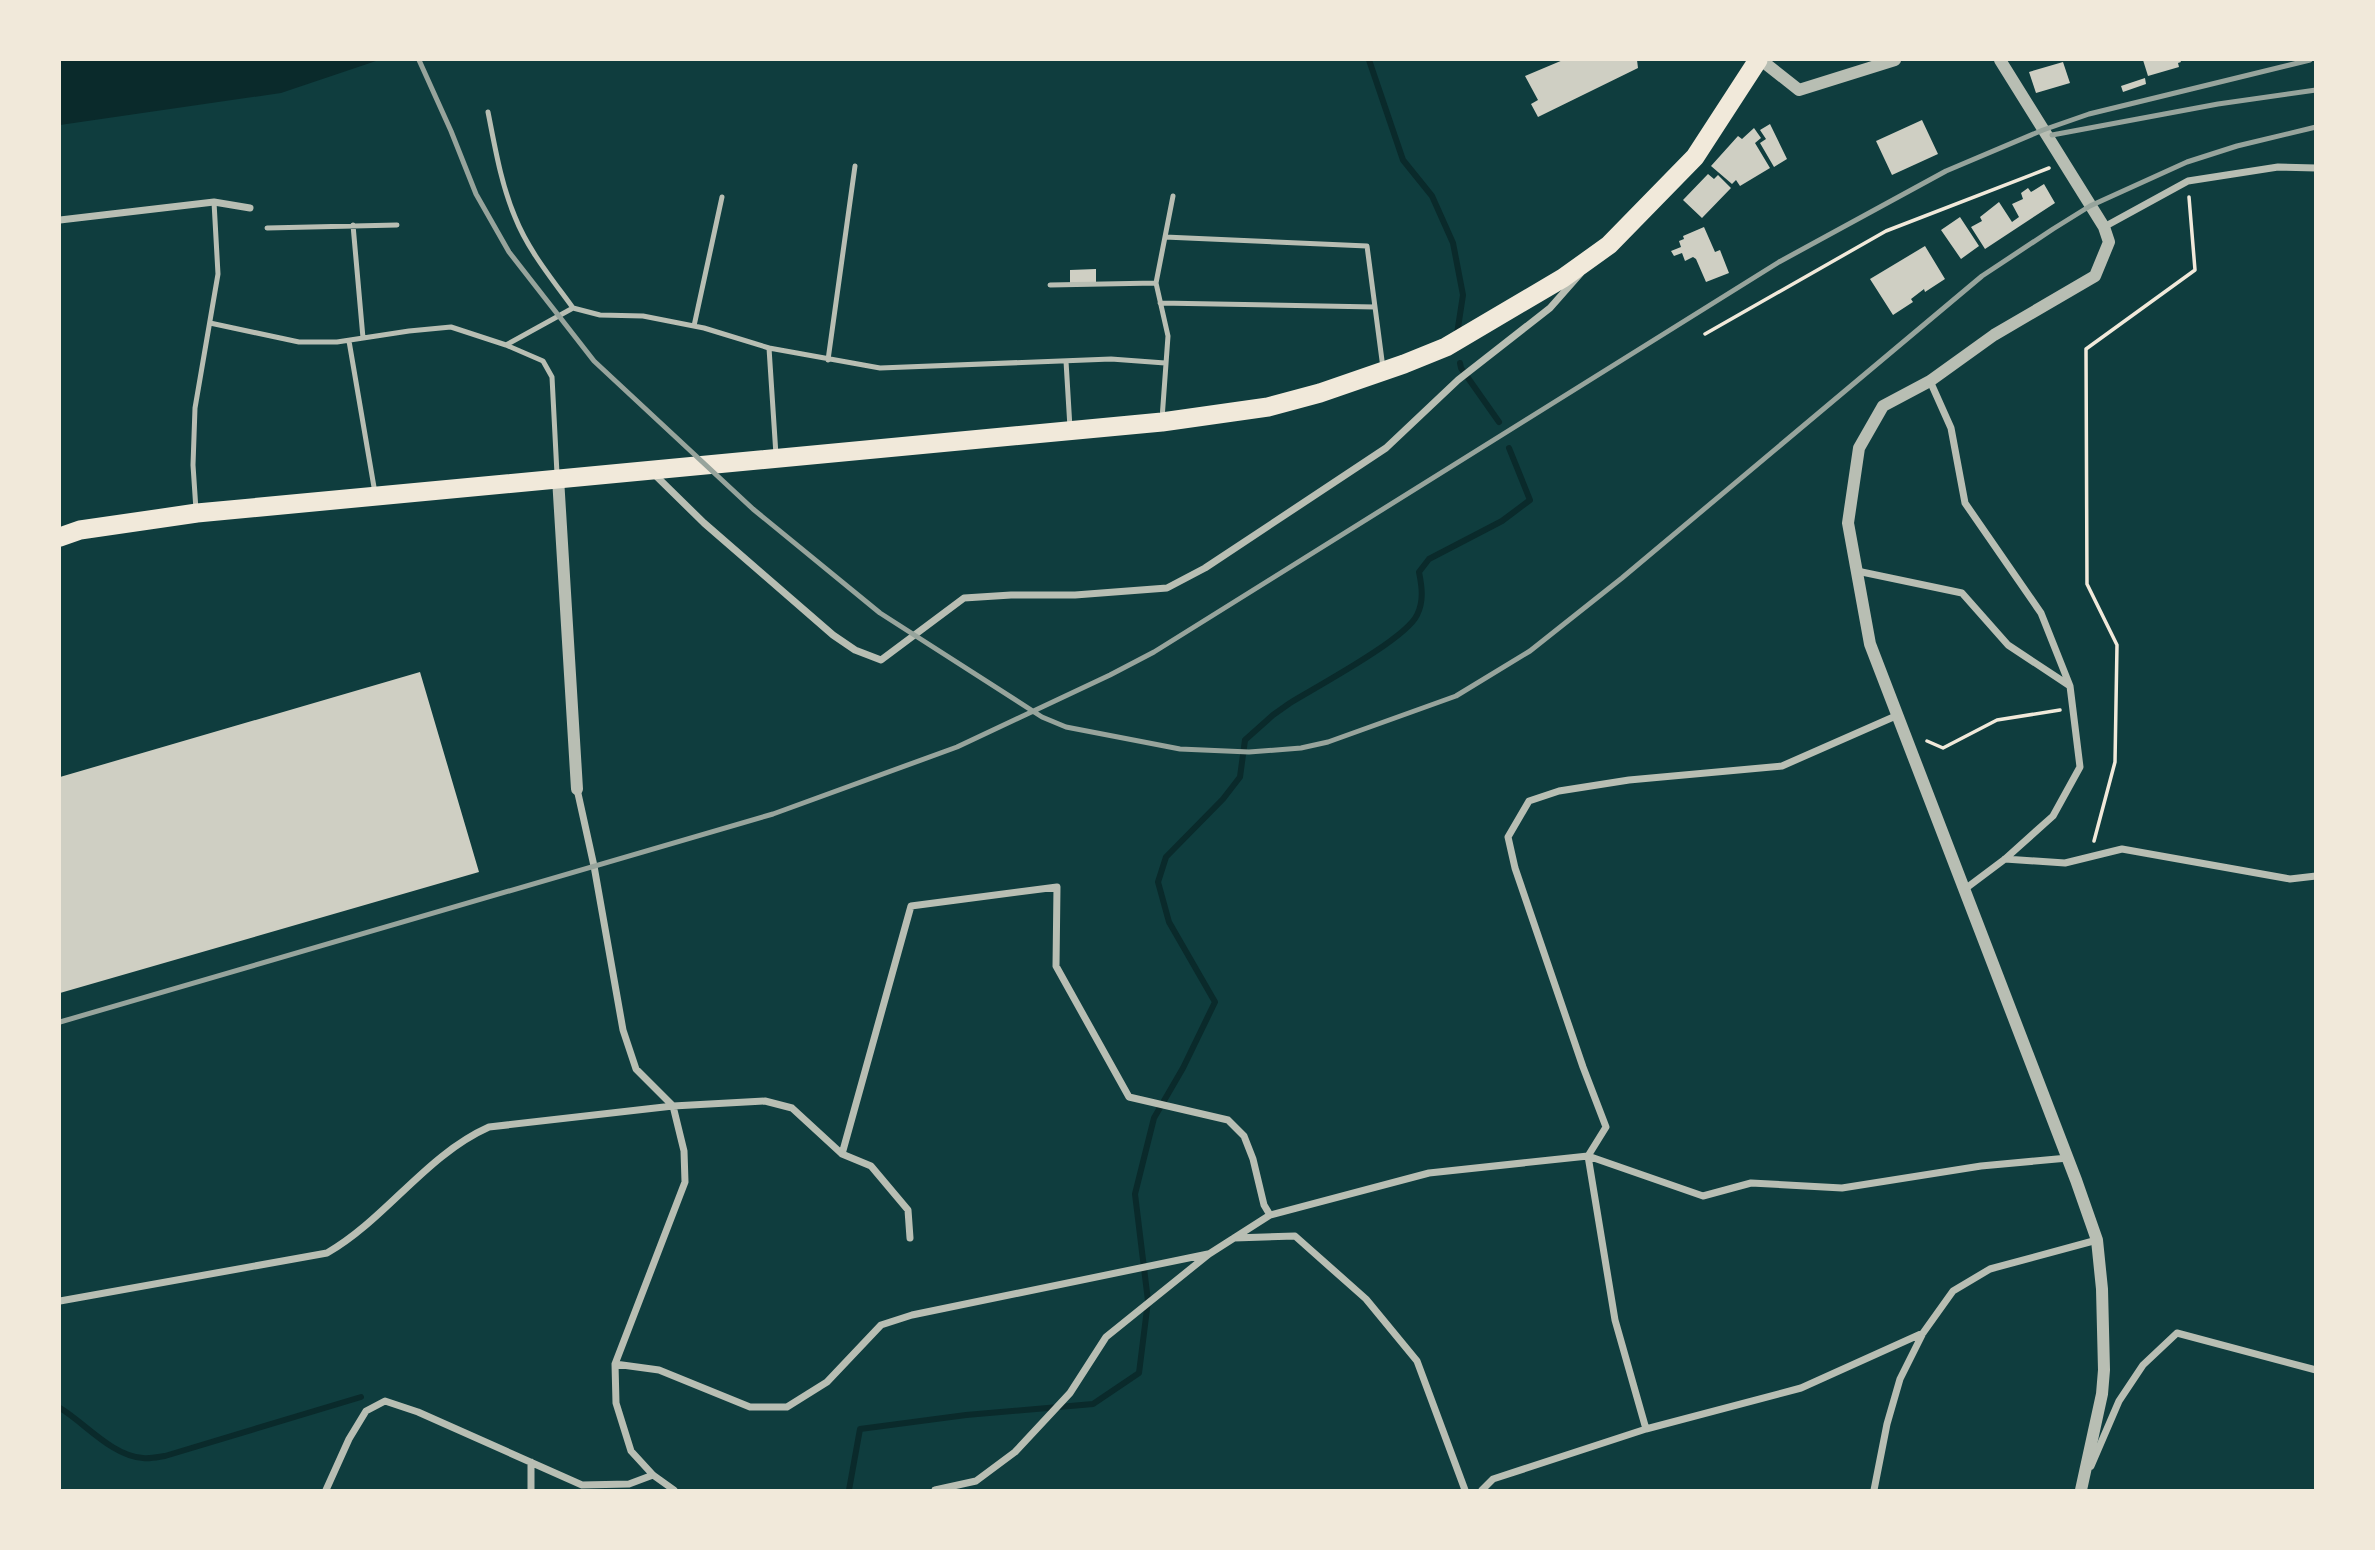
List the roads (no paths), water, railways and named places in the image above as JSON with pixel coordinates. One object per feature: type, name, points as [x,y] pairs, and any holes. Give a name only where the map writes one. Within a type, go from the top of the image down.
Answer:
[{"type":"highway","points":[[60,537],[80,530],[197,513],[1162,422],[1268,407],[1320,393],[1446,347],[1563,278],[1593,257],[1628,228],[1695,157],[1760,60]]},
{"type":"street","points":[[1760,60],[1799,90],[1895,60]]},
{"type":"street","points":[[2000,60],[2104,227],[2109,242],[2106,256],[2095,276],[1994,335],[1930,381],[1883,406],[1859,448],[1848,523],[1870,644],[2097,1240],[2102,1289],[2104,1370],[2102,1394],[2082,1487]]},
{"type":"street","points":[[2104,227],[2188,181],[2278,167],[2315,168]]},
{"type":"street","points":[[60,220],[214,202],[250,208]]},
{"type":"street","points":[[651,470],[704,523],[833,635],[855,650],[881,660],[964,598],[1167,589],[1205,568],[1386,448],[1458,380],[1529,326],[1574,283],[1593,257]]},
{"type":"street","points":[[1930,381],[1951,429],[1965,503],[2041,613],[2070,686],[2080,767],[2053,816],[1965,889]]},
{"type":"street","points":[[558,478],[577,789],[594,866],[623,1030],[636,1069],[673,1106],[684,1151],[685,1182],[615,1364],[616,1403],[631,1451],[653,1475],[674,1490]]},
{"type":"street","points":[[1856,571],[1962,593],[2008,645],[2070,686]]},
{"type":"street","points":[[1646,1429],[1615,1320],[1588,1156],[1606,1128],[1515,868],[1507,837],[1529,801],[1559,791],[1629,780],[1782,766],[1898,715]]},
{"type":"street","points":[[2004,859],[2065,863],[2122,849],[2290,879],[2315,876]]},
{"type":"street","points":[[842,1154],[911,906],[1057,887],[1056,966],[1129,1097],[1228,1120],[1244,1136],[1253,1159],[1264,1205],[1270,1215]]},
{"type":"street","points":[[60,1301],[327,1253],[352,1239],[376,1214],[466,1137],[489,1127],[673,1106],[765,1101],[792,1108],[842,1154],[871,1166],[908,1210],[910,1238]]},
{"type":"street","points":[[935,1490],[976,1480],[1015,1452],[1070,1393],[1106,1337],[1209,1254],[1270,1215],[1429,1173],[1588,1156],[1703,1196],[1751,1183],[1842,1188],[1981,1166],[2068,1158]]},
{"type":"street","points":[[1233,1238],[1295,1236],[1366,1298],[1417,1361],[1465,1490]]},
{"type":"street","points":[[1874,1490],[1887,1424],[1900,1379],[1923,1333],[1953,1291],[1990,1269],[2097,1240]]},
{"type":"street","points":[[615,1364],[659,1370],[750,1407],[787,1407],[827,1382],[881,1325],[912,1315],[1209,1254]]},
{"type":"street","points":[[1482,1490],[1493,1479],[1646,1429],[1801,1388],[1923,1333]]},
{"type":"street","points":[[2082,1487],[2119,1401],[2143,1365],[2176,1333],[2315,1370]]},
{"type":"street","points":[[326,1490],[349,1439],[366,1411],[384,1401],[418,1412],[582,1485],[629,1484],[653,1475]]},
{"type":"street","points":[[531,1462],[531,1490]]},
{"type":"lane","points":[[488,112],[497,158],[514,216],[529,246],[570,309]]},
{"type":"lane","points":[[828,360],[855,166]]},
{"type":"lane","points":[[1162,422],[1168,336],[1156,283],[1173,196]]},
{"type":"lane","points":[[694,326],[722,197]]},
{"type":"lane","points":[[197,513],[192,465],[195,408],[218,274],[214,202]]},
{"type":"lane","points":[[353,225],[363,338]]},
{"type":"lane","points":[[267,228],[397,225]]},
{"type":"lane","points":[[1166,237],[1367,246],[1383,372]]},
{"type":"lane","points":[[1050,285],[1156,283]]},
{"type":"lane","points":[[1160,303],[1375,307]]},
{"type":"lane","points":[[506,345],[570,309],[600,315],[643,316],[694,326],[769,348],[880,368],[1111,359],[1165,363]]},
{"type":"lane","points":[[210,323],[299,342],[349,341],[452,327],[506,345],[542,361],[552,377],[553,432],[558,478]]},
{"type":"lane","points":[[349,341],[375,496]]},
{"type":"lane","points":[[769,348],[777,458]]},
{"type":"lane","points":[[1066,361],[1070,430]]},
{"type":"water","points":[[60,60],[379,60],[281,93],[60,125]]},
{"type":"waterway","points":[[1369,60],[1403,160],[1432,196],[1453,243],[1463,295],[1457,334]]},
{"type":"waterway","points":[[1460,363],[1499,422]]},
{"type":"waterway","points":[[849,1490],[860,1429],[966,1415],[1093,1404],[1139,1373],[1148,1301],[1135,1194],[1154,1118],[1183,1068],[1215,1002],[1169,922],[1158,882],[1166,857],[1223,799],[1240,777],[1245,740],[1290,703],[1379,649],[1409,625],[1417,615],[1422,599],[1419,572],[1429,559],[1502,521],[1530,500],[1509,448]]},
{"type":"waterway","points":[[60,1408],[120,1451],[148,1458],[165,1456],[361,1397]]},
{"type":"railway","points":[[419,60],[476,194],[509,252],[594,361],[753,509],[880,613],[1042,717],[1066,727],[1180,749],[1249,752],[1301,748],[1328,742],[1456,696],[1530,651],[1622,578],[1982,276],[2053,229],[2090,206],[2187,162],[2237,146],[2316,127]]},
{"type":"railway","points":[[60,1022],[773,814],[957,747],[1154,652],[1779,262],[1946,171],[2043,130],[2089,114],[2310,60]]},
{"type":"railway","points":[[2052,135],[2218,104],[2316,90]]}]
